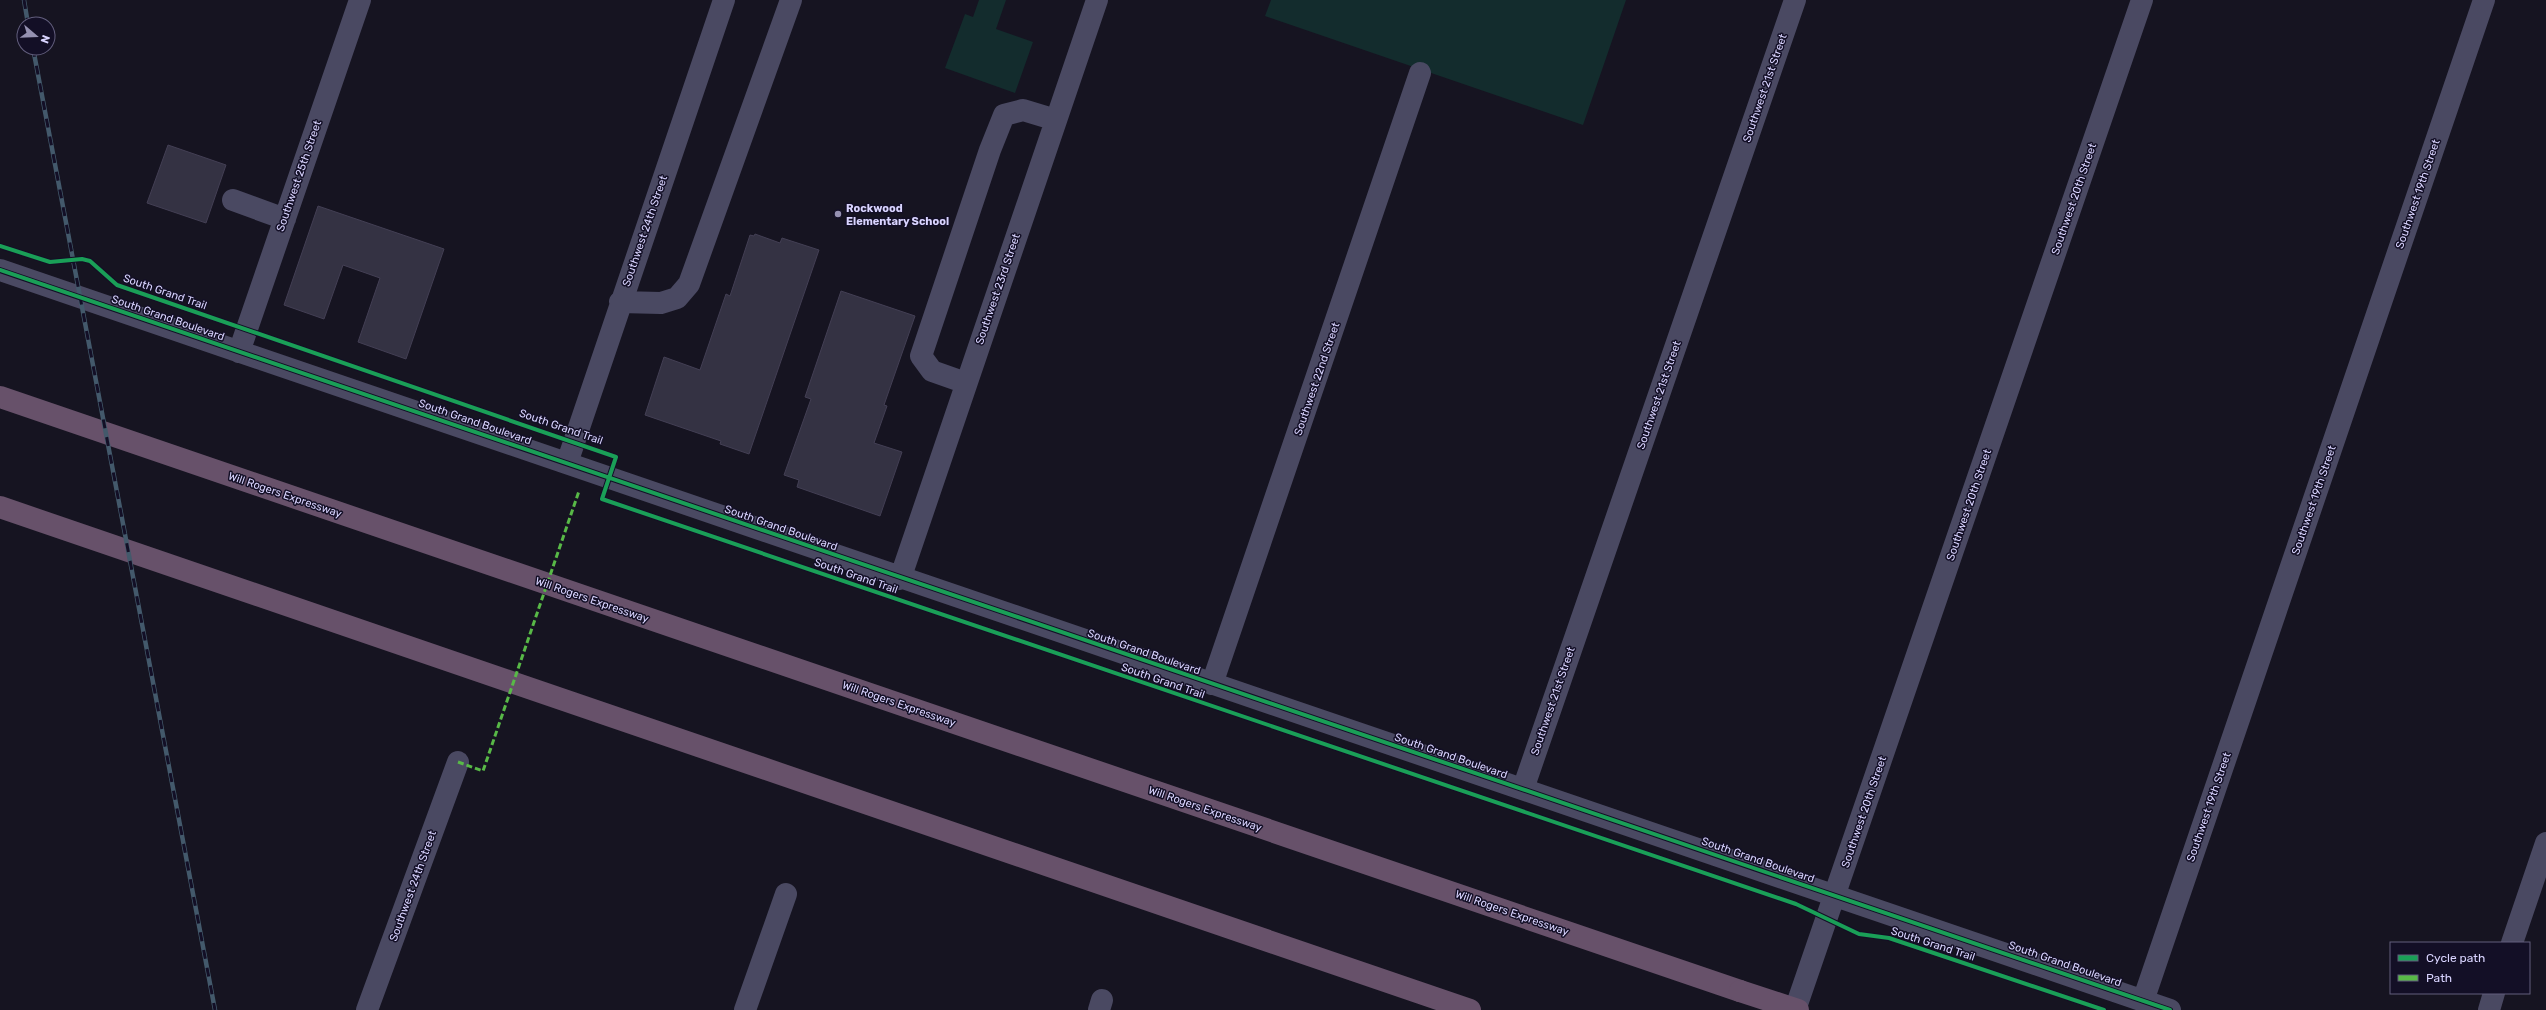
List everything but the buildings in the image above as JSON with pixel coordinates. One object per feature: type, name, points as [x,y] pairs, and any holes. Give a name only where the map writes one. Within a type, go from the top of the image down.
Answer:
[{"type":"highway","name":"Will Rogers Expressway","points":[[0,397],[1796,1010]]},
{"type":"highway","points":[[0,507],[1470,1010]]},
{"type":"street","name":"Southwest 25th Street","points":[[239,352],[360,0]]},
{"type":"street","name":"Southwest 24th Street","points":[[567,463],[620,302],[724,0]]},
{"type":"street","points":[[620,302],[661,303],[677,298],[689,284],[791,0]]},
{"type":"street","name":"Southwest 23rd Street","points":[[900,579],[1097,0]]},
{"type":"street","name":"Southwest 21st Street","points":[[1522,789],[1795,0]]},
{"type":"street","name":"Southwest 20th Street","points":[[1796,1010],[2142,0]]},
{"type":"street","name":"Southwest 19th Street","points":[[2143,1001],[2484,0]]},
{"type":"street","name":"Southwest 22nd Street","points":[[1212,684],[1420,73]]},
{"type":"street","points":[[966,383],[932,371],[921,356],[990,150],[1004,115],[1023,110],[1056,120]]},
{"type":"street","points":[[232,200],[285,219]]},
{"type":"street","name":"South Grand Boulevard","points":[[2,276],[239,352],[567,463],[900,579],[1835,895],[2170,1010]]},
{"type":"street","name":"Southwest 24th Street","points":[[367,1010],[458,762]]},
{"type":"street","points":[[2512,942],[2546,843]]},
{"type":"street","points":[[745,1010],[786,894]]},
{"type":"street","points":[[2489,1010],[2494,994]]},
{"type":"green space","points":[[979,0],[1006,0],[996,29],[1033,42],[1015,93],[945,68],[965,14],[973,17]]},
{"type":"green space","points":[[1271,0],[1626,0],[1583,125],[1265,16]]},
{"type":"railway","points":[[24,0],[27,16]]},
{"type":"railway","points":[[35,56],[215,1010]]},
{"type":"marked path","points":[[458,762],[483,771],[579,491]]},
{"type":"cycle path","name":"South Grand Trail","points":[[0,246],[50,262],[82,259],[90,261],[117,285],[616,457],[602,499],[1796,904],[1859,934],[1889,938],[2104,1010]]},
{"type":"cycle path","name":"South Grand Trail","points":[[0,270],[2170,1010]]},
{"type":"place","name":"Rockwood Elementary School","points":[[838,214]]}]
